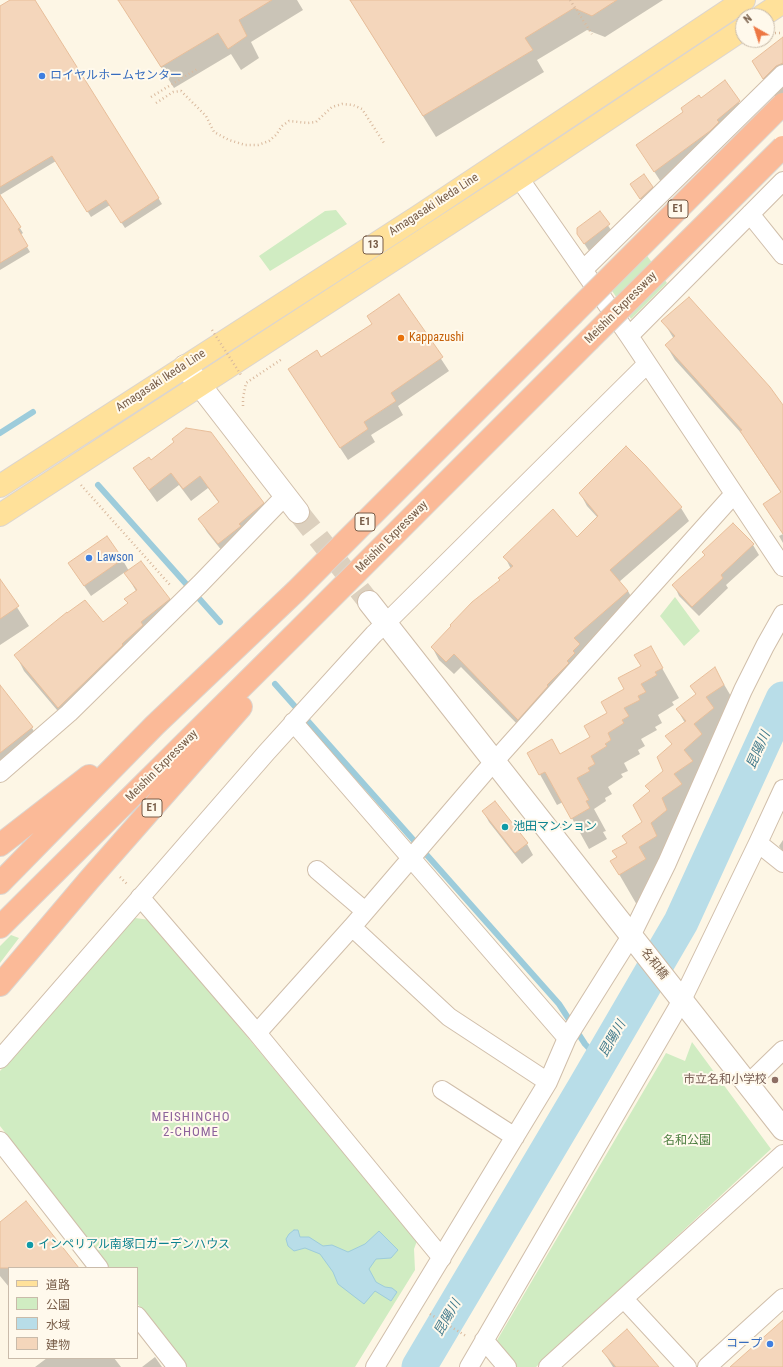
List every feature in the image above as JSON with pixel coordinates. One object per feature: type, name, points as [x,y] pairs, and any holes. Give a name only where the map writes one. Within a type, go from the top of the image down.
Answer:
[{"type":"highway","name":"E1","points":[[0,883],[155,725],[296,591],[783,104]]},
{"type":"highway","name":"Meishin Expressway","points":[[0,927],[783,147]]},
{"type":"highway","name":"E1","points":[[0,985],[94,874],[251,695],[300,629]]},
{"type":"highway","name":"E1","points":[[0,845],[155,725]]},
{"type":"main road","name":"Amagasaki Ikeda Line","points":[[0,486],[412,220],[744,0]]},
{"type":"main road","points":[[774,8],[783,2]]},
{"type":"main road","name":"Amagasaki Ikeda Line","points":[[0,515],[519,178],[735,34]]},
{"type":"street","points":[[583,270],[783,74]]},
{"type":"street","points":[[519,178],[629,336],[646,364],[783,567]]},
{"type":"street","points":[[629,336],[783,181]]},
{"type":"street","points":[[750,214],[783,255]]},
{"type":"street","points":[[0,1059],[298,717],[374,634],[646,364]]},
{"type":"street","points":[[0,773],[69,713],[189,594],[292,504],[185,366]]},
{"type":"street","points":[[257,1033],[352,927],[495,761],[734,494]]},
{"type":"street","name":"名和橋","points":[[369,602],[783,1129]]},
{"type":"street","points":[[375,1367],[548,1082],[572,1031],[635,940],[743,690],[783,614]]},
{"type":"street","points":[[298,717],[572,1031]]},
{"type":"street","points":[[469,1367],[477,1339],[676,993],[758,844],[783,789]]},
{"type":"street","points":[[758,844],[783,863]]},
{"type":"street","points":[[317,870],[365,911]]},
{"type":"street","points":[[140,897],[257,1033],[442,1258]]},
{"type":"street","points":[[352,927],[450,1017],[548,1082]]},
{"type":"street","points":[[748,1084],[783,1050]]},
{"type":"street","points":[[442,1090],[515,1137]]},
{"type":"street","points":[[0,1141],[98,1267]]},
{"type":"street","points":[[548,1367],[783,1154]]},
{"type":"street","points":[[707,1367],[783,1298]]},
{"type":"street","points":[[624,1299],[687,1367]]},
{"type":"street","points":[[138,1317],[177,1367]]},
{"type":"street","points":[[477,1339],[507,1367]]},
{"type":"path","points":[[570,0],[592,34]]},
{"type":"path","points":[[151,96],[197,69]]},
{"type":"path","points":[[156,103],[173,92],[181,91],[206,116],[214,132],[229,140],[245,145],[258,145],[269,140],[289,121],[308,123],[316,122],[332,107],[342,104],[353,105],[362,109],[384,143]]},
{"type":"path","points":[[212,330],[241,376]]},
{"type":"path","points":[[68,471],[189,594]]},
{"type":"path","points":[[428,1313],[477,1339]]},
{"type":"green space","points":[[336,210],[347,224],[270,271],[259,256],[325,211]]},
{"type":"green space","points":[[634,238],[667,283],[631,319],[600,273]]},
{"type":"green space","points":[[675,597],[700,631],[684,646],[660,616]]},
{"type":"green space","points":[[135,918],[150,920],[417,1241],[414,1249],[415,1270],[355,1367],[187,1367],[138,1304],[138,1267],[109,1267],[0,1126],[0,1071]]},
{"type":"green space","points":[[11,935],[19,938],[0,963],[0,946]]},
{"type":"green space","name":"名和公園","points":[[692,1042],[771,1149],[536,1367],[517,1367],[496,1342],[666,1053],[685,1061]]},
{"type":"water","points":[[294,1230],[298,1230],[300,1237],[309,1237],[323,1246],[332,1245],[348,1252],[365,1244],[379,1231],[398,1250],[391,1258],[376,1259],[369,1269],[376,1282],[385,1287],[392,1288],[397,1292],[391,1301],[375,1291],[364,1304],[338,1284],[333,1272],[320,1254],[305,1248],[294,1251],[288,1246],[286,1239]]},
{"type":"building","name":"ロイヤルホームセンター","points":[[10,0],[35,0],[159,198],[121,223],[106,200],[87,212],[52,156],[0,187],[0,6]]},
{"type":"building","points":[[118,0],[272,0],[239,20],[247,36],[228,49],[218,33],[161,67]]},
{"type":"building","points":[[350,0],[617,0],[592,16],[574,8],[525,38],[533,50],[423,116]]},
{"type":"building","points":[[783,37],[783,63],[776,66],[763,79],[752,61],[769,48],[775,48],[775,43]]},
{"type":"building","points":[[725,80],[740,101],[717,120],[719,122],[710,131],[654,172],[636,145],[683,112],[681,108],[699,95],[701,98]]},
{"type":"building","points":[[644,174],[653,187],[640,199],[630,184]]},
{"type":"building","points":[[0,195],[21,227],[18,229],[28,246],[0,263]]},
{"type":"building","points":[[600,211],[610,224],[584,244],[577,234],[577,228]]},
{"type":"building","points":[[399,294],[443,357],[391,393],[396,401],[364,422],[368,429],[340,448],[288,369],[317,350],[321,357],[372,324],[367,316]]},
{"type":"building","points":[[689,297],[770,387],[783,405],[783,534],[763,504],[781,492],[740,431],[742,430],[665,345],[675,336],[661,321]]},
{"type":"building","points":[[186,428],[211,432],[264,503],[239,524],[241,526],[218,544],[198,519],[219,502],[200,476],[183,489],[171,473],[149,490],[133,468],[149,457],[151,460],[174,442],[172,439]]},
{"type":"building","points":[[626,446],[646,466],[682,507],[610,570],[628,591],[574,638],[580,644],[573,651],[575,653],[567,661],[569,663],[547,685],[548,686],[518,720],[454,654],[446,662],[431,647],[472,602],[500,580],[498,578],[513,566],[503,557],[553,509],[577,537],[598,516],[579,493]]},
{"type":"building","points":[[733,523],[754,544],[721,575],[723,578],[692,607],[672,585],[705,555],[702,552]]},
{"type":"building","points":[[107,536],[123,559],[84,586],[68,563]]},
{"type":"building","points":[[141,561],[170,599],[141,622],[143,625],[58,708],[14,655],[67,612],[85,600],[103,622],[128,603],[124,599],[137,590],[124,573]]},
{"type":"building","points":[[0,579],[19,606],[0,619]]},
{"type":"building","points":[[651,646],[663,668],[655,672],[657,675],[641,684],[646,692],[638,696],[640,700],[624,708],[629,716],[622,720],[624,723],[608,733],[611,740],[605,744],[607,746],[591,756],[595,764],[588,768],[590,771],[577,778],[589,800],[586,801],[590,808],[571,819],[545,772],[539,775],[527,753],[552,739],[560,754],[590,737],[584,726],[607,713],[601,702],[624,689],[618,678],[641,666],[634,655]]},
{"type":"building","points":[[715,667],[724,685],[706,697],[714,708],[694,724],[702,734],[684,750],[693,761],[674,774],[682,784],[662,798],[667,810],[651,823],[657,836],[639,847],[646,859],[619,875],[610,861],[617,857],[612,851],[627,843],[622,836],[642,822],[633,805],[650,791],[645,786],[663,771],[657,757],[672,744],[665,736],[686,721],[676,709],[696,694],[690,686]]},
{"type":"building","points":[[0,685],[33,727],[0,753]]},
{"type":"building","name":"池田マンション","points":[[495,801],[528,843],[515,853],[482,811]]},
{"type":"building","name":"インペリアル南塚口ガーデンハウス","points":[[26,1201],[78,1267],[0,1268],[0,1222]]},
{"type":"building","name":"コープ","points":[[783,1320],[783,1367],[730,1367]]},
{"type":"building","points":[[627,1329],[659,1367],[616,1367],[602,1351]]},
{"type":"waterway","points":[[0,433],[33,412]]},
{"type":"waterway","points":[[98,485],[220,622]]},
{"type":"waterway","points":[[275,684],[559,1004],[585,1044],[601,1061]]},
{"type":"waterway","name":"昆陽川","points":[[419,1367],[681,922],[783,699]]},
{"type":"tunnel","points":[[298,512],[369,602]]},
{"type":"place","name":"ロイヤルホームセンター","points":[[42,76]]},
{"type":"place","name":"Kappazushi","points":[[401,338]]},
{"type":"place","name":"Lawson","points":[[89,558]]},
{"type":"place","name":"池田マンション","points":[[505,827]]},
{"type":"place","name":"市立名和小学校","points":[[775,1080]]},
{"type":"place","name":"インペリアル南塚口ガーデンハウス","points":[[30,1245]]},
{"type":"place","name":"コープ","points":[[770,1344]]},
{"type":"district","name":"MEISHINCHO 2-CHOME","points":[[191,1126]]}]
